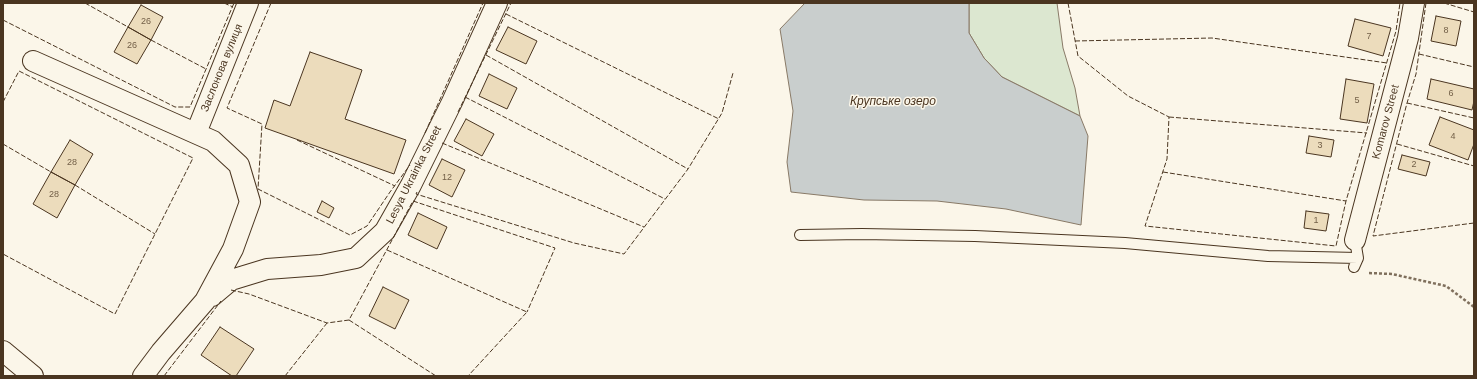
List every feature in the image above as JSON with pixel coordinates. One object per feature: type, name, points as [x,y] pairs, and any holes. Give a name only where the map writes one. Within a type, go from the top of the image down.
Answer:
[{"type":"street","name":"Заслонова вулиця","points":[[196,133],[248,3]]},
{"type":"street","name":"Lesya Ukrainka Street","points":[[206,301],[231,280],[267,269],[321,265],[356,258],[385,231],[411,185],[452,102],[497,3]]},
{"type":"street","name":"Komarov Street","points":[[1356,255],[1408,38],[1414,3]]},
{"type":"street","points":[[33,61],[213,141],[239,165],[250,202],[233,249],[206,301],[161,352],[143,376]]},
{"type":"street","points":[[3,351],[33,376]]},
{"type":"lane","points":[[800,235],[862,234],[975,236],[1125,244],[1268,256],[1356,255]]},
{"type":"path","points":[[1356,255],[1356,272],[1392,274],[1446,286],[1474,307]]},
{"type":"green space","points":[[969,3],[1057,3],[1063,48],[1075,88],[1080,116],[1002,77],[984,58],[969,33]]},
{"type":"water","name":"Крупське озеро","points":[[805,3],[969,3],[969,33],[984,58],[1002,77],[1080,116],[1088,136],[1081,225],[1006,209],[937,201],[864,200],[791,192],[787,162],[793,111],[780,29]]},
{"type":"building","points":[[141,5],[163,17],[151,40],[128,27]]},
{"type":"building","points":[[1436,16],[1461,21],[1456,46],[1431,41]]},
{"type":"building","points":[[1355,19],[1391,28],[1383,56],[1348,46]]},
{"type":"building","points":[[128,27],[151,40],[137,64],[114,52]]},
{"type":"building","points":[[508,27],[537,41],[526,64],[496,50]]},
{"type":"building","points":[[310,52],[362,70],[345,119],[406,140],[394,174],[265,128],[274,100],[290,106]]},
{"type":"building","points":[[489,74],[517,88],[507,109],[479,96]]},
{"type":"building","points":[[1346,79],[1374,84],[1367,123],[1340,119]]},
{"type":"building","points":[[1431,79],[1474,89],[1472,110],[1427,99]]},
{"type":"building","points":[[1440,117],[1474,130],[1474,144],[1468,160],[1429,145]]},
{"type":"building","points":[[466,119],[494,134],[482,156],[454,141]]},
{"type":"building","points":[[1309,136],[1334,140],[1331,157],[1306,153]]},
{"type":"building","points":[[70,140],[93,154],[75,185],[51,172]]},
{"type":"building","points":[[1402,155],[1430,162],[1426,176],[1398,169]]},
{"type":"building","points":[[442,159],[465,170],[452,197],[429,185]]},
{"type":"building","points":[[51,172],[75,185],[57,218],[33,204]]},
{"type":"building","points":[[322,201],[334,208],[329,218],[317,212]]},
{"type":"building","points":[[1306,211],[1329,214],[1326,231],[1304,228]]},
{"type":"building","points":[[418,213],[447,227],[437,249],[408,235]]},
{"type":"building","points":[[383,287],[409,300],[395,329],[369,316]]},
{"type":"building","points":[[220,327],[254,349],[236,376],[232,376],[201,355]]},
{"type":"fence","points":[[85,3],[128,27]]},
{"type":"fence","points":[[224,3],[233,7]]},
{"type":"fence","points":[[3,20],[175,107],[190,107],[234,3]]},
{"type":"fence","points":[[271,3],[227,108],[262,124],[258,189],[350,235],[367,226],[410,165]]},
{"type":"fence","points":[[425,133],[483,3]]},
{"type":"fence","points":[[458,112],[511,3]]},
{"type":"fence","points":[[1068,3],[1078,56],[1128,96],[1169,117],[1167,159],[1145,226],[1336,246],[1346,201],[1396,31],[1400,3]]},
{"type":"fence","points":[[1426,3],[1416,74],[1407,103],[1373,236],[1474,223]]},
{"type":"fence","points":[[1444,3],[1474,12]]},
{"type":"fence","points":[[506,14],[719,119]]},
{"type":"fence","points":[[1075,41],[1212,38],[1387,63]]},
{"type":"fence","points":[[151,40],[206,69]]},
{"type":"fence","points":[[1419,54],[1474,67]]},
{"type":"fence","points":[[486,55],[688,169]]},
{"type":"fence","points":[[3,102],[19,71],[193,158],[115,314],[3,254]]},
{"type":"fence","points":[[417,192],[416,194],[574,243],[624,254],[688,169],[722,113],[733,73]]},
{"type":"fence","points":[[465,97],[665,199]]},
{"type":"fence","points":[[1407,103],[1474,118]]},
{"type":"fence","points":[[1169,117],[1367,133]]},
{"type":"fence","points":[[297,140],[395,186]]},
{"type":"fence","points":[[442,143],[644,227]]},
{"type":"fence","points":[[3,144],[51,172]]},
{"type":"fence","points":[[1397,144],[1474,166]]},
{"type":"fence","points":[[1163,172],[1346,201]]},
{"type":"fence","points":[[75,185],[155,234]]},
{"type":"fence","points":[[231,290],[249,294],[327,323],[349,320],[413,201],[555,248],[527,312]]},
{"type":"fence","points":[[387,250],[527,312],[468,376]]},
{"type":"fence","points":[[164,376],[221,301]]},
{"type":"fence","points":[[349,320],[436,376]]},
{"type":"fence","points":[[285,376],[327,323]]}]
